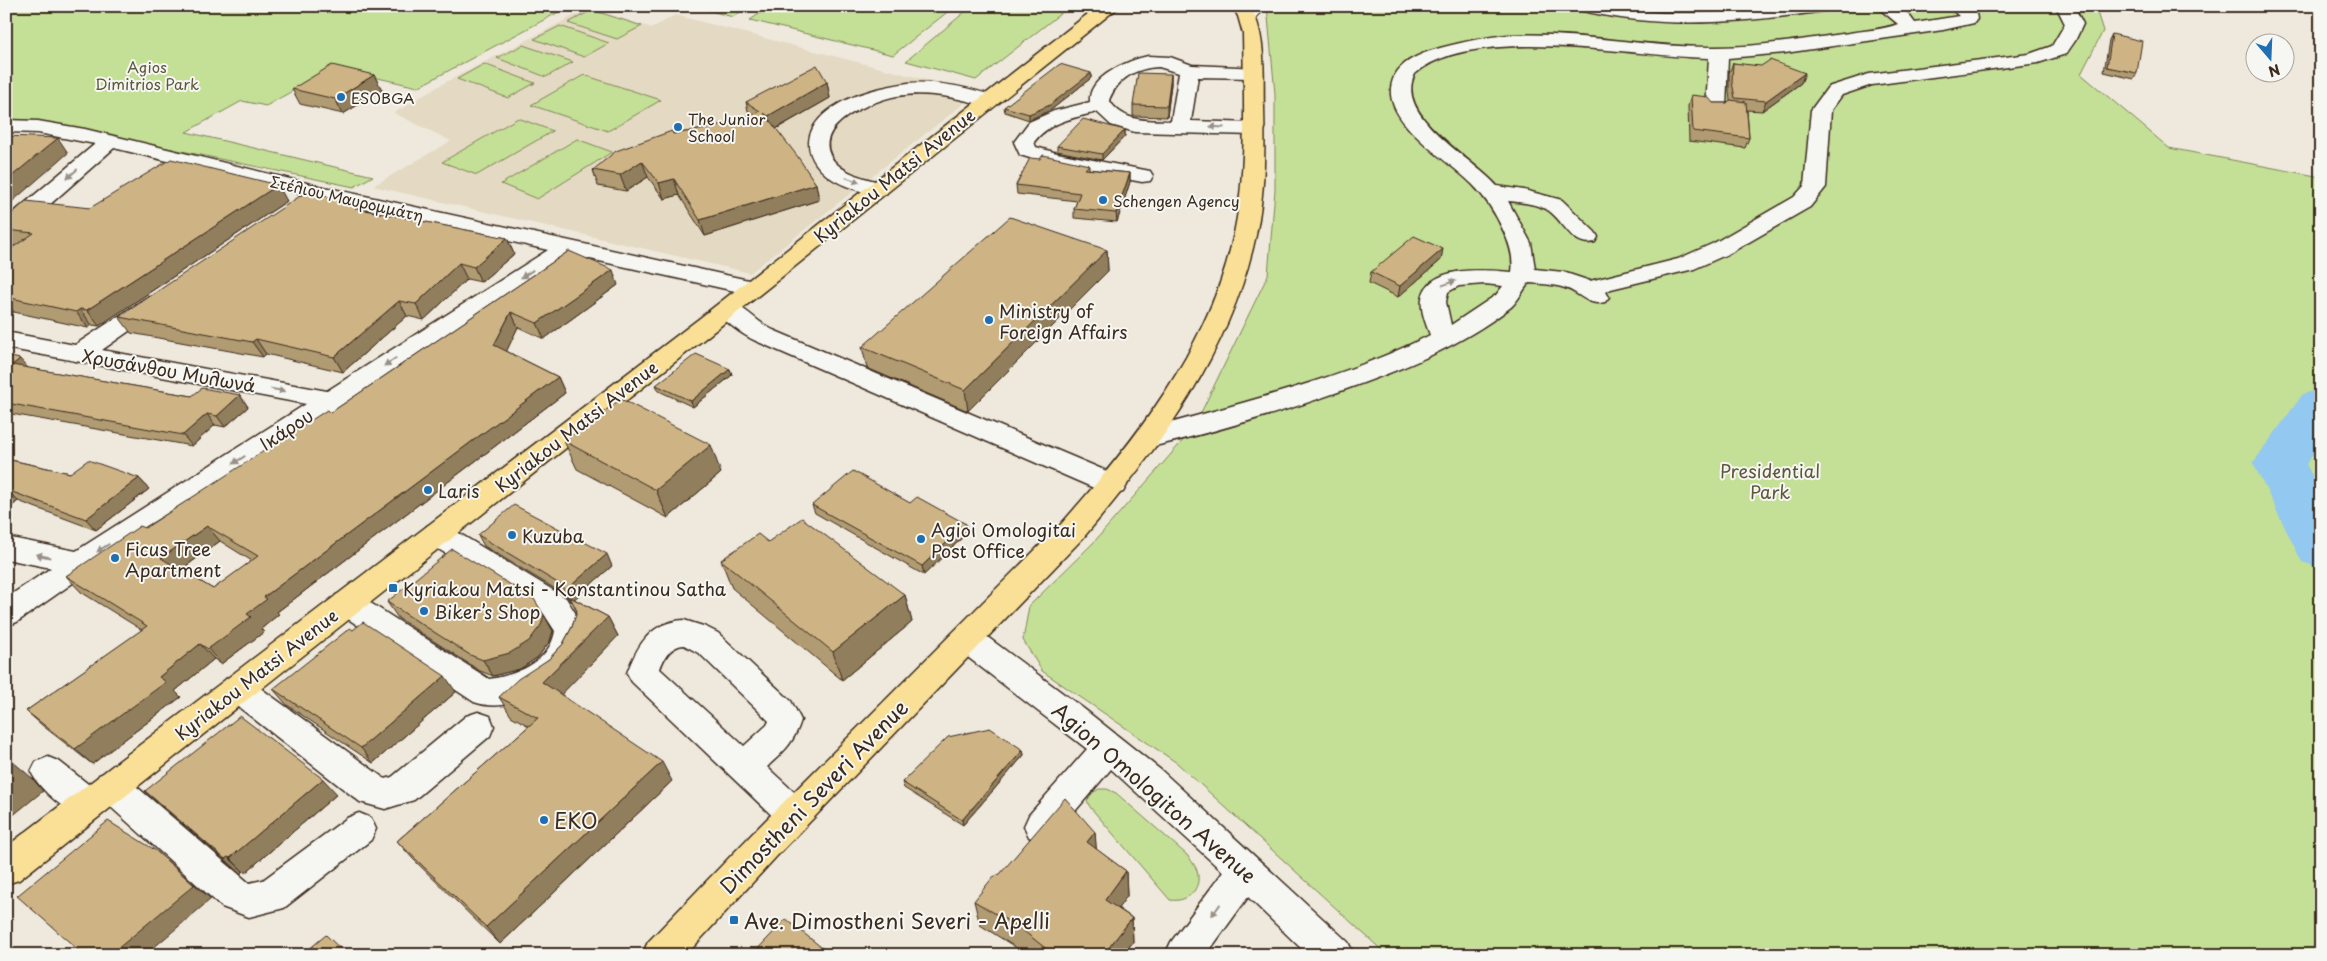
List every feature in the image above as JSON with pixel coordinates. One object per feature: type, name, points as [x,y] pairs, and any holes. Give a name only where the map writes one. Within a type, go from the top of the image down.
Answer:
[{"type":"main road","name":"Kyriakou Matsi Avenue","points":[[6,868],[718,316],[1102,9]]},
{"type":"main road","name":"Dimostheni Severi Avenue","points":[[661,955],[732,877],[1058,546],[1113,485],[1151,438],[1182,388],[1226,301],[1239,261],[1251,205],[1256,155],[1252,34],[1248,10]]},
{"type":"street","points":[[1585,6],[1614,13],[1655,18],[1721,20],[1824,6]]},
{"type":"street","points":[[1729,6],[1741,9],[1754,17],[1784,46]]},
{"type":"street","points":[[1885,6],[1900,16],[1907,24],[1905,28],[1897,31]]},
{"type":"street","points":[[1151,438],[1223,421],[1280,402],[1340,381],[1443,340],[1463,330],[1501,303],[1521,278],[1524,262],[1521,244],[1511,222],[1491,192],[1421,126],[1403,103],[1400,95],[1402,80],[1408,71],[1417,64],[1451,49],[1505,41],[1576,42],[1719,53],[1954,24],[1968,19],[1967,13],[1957,6]]},
{"type":"street","points":[[1443,340],[1433,298],[1436,289],[1446,282],[1467,278],[1490,277],[1572,282],[1594,294],[1603,284],[1686,264],[1722,248],[1802,202],[1815,187],[1821,110],[1835,91],[1869,80],[2032,58],[2059,50],[2066,41],[2074,24],[2065,6]]},
{"type":"street","points":[[1790,11],[1828,40]]},
{"type":"street","points":[[1716,108],[1719,53]]},
{"type":"street","points":[[1253,72],[1189,71],[1169,63],[1150,62],[1116,73],[1103,87],[1100,100],[1102,106],[1116,122],[1135,126],[1180,125],[1255,129]]},
{"type":"street","points":[[1180,125],[1189,71]]},
{"type":"street","points":[[878,189],[848,179],[829,168],[820,154],[819,139],[826,125],[840,111],[877,95],[907,89],[933,88],[962,91],[986,100]]},
{"type":"street","points":[[1102,106],[1061,114],[1036,126],[1024,142],[1027,151],[1053,159],[1142,176]]},
{"type":"street","name":"Στέλιου Μαυρομμάτη","points":[[6,126],[46,128],[319,192],[753,288]]},
{"type":"street","points":[[6,231],[109,142]]},
{"type":"street","points":[[291,211],[319,192]]},
{"type":"street","points":[[1491,192],[1524,196],[1554,205],[1586,237]]},
{"type":"street","name":"Ικάρου","points":[[6,614],[80,563],[568,247]]},
{"type":"street","points":[[78,354],[168,294]]},
{"type":"street","points":[[718,316],[718,327],[756,332],[1113,485]]},
{"type":"street","name":"Χρυσάνθου Μυλωνά","points":[[6,340],[331,400]]},
{"type":"street","points":[[347,603],[485,693],[512,689],[533,681],[558,660],[569,640],[571,630],[569,625],[555,606],[437,534]]},
{"type":"street","points":[[6,548],[80,563]]},
{"type":"street","name":"Agion Omologiton Avenue","points":[[967,639],[1062,709],[1109,748],[1174,804],[1335,955]]},
{"type":"street","points":[[237,688],[372,791],[385,794],[402,789],[478,726]]},
{"type":"street","points":[[1021,850],[1109,748]]},
{"type":"street","points":[[744,767],[794,814]]},
{"type":"street","points":[[48,772],[100,796],[235,895],[249,900],[271,896],[359,829]]},
{"type":"street","points":[[1184,955],[1244,871]]},
{"type":"shaded area","name":"The Junior School","points":[[589,8],[652,28],[675,15],[977,93],[750,273],[373,186],[451,141],[394,113],[444,83]]},
{"type":"green space","name":"Agios Dimitrios Park","points":[[6,6],[570,6],[418,87],[333,68],[266,106],[242,101],[186,132],[373,176],[354,187],[38,121],[6,121]]},
{"type":"green space","points":[[705,6],[749,6],[733,17],[703,9]]},
{"type":"green space","points":[[771,6],[955,6],[893,55],[750,20]]},
{"type":"green space","points":[[972,6],[1070,6],[976,80],[906,61]]},
{"type":"green space","name":"Presidential Park","points":[[1267,6],[2095,6],[2103,31],[2081,74],[2169,148],[2321,177],[2321,955],[1387,955],[1177,763],[1042,671],[1023,640],[1029,606],[1094,542],[1193,429],[1268,275],[1275,190],[1275,94]]},
{"type":"green space","points":[[592,10],[642,26],[617,39],[568,23]]},
{"type":"green space","points":[[560,26],[609,43],[584,57],[534,39]]},
{"type":"green space","points":[[523,45],[573,62],[546,77],[497,58]]},
{"type":"green space","points":[[484,64],[535,83],[508,98],[457,79]]},
{"type":"green space","points":[[584,75],[661,100],[608,131],[531,105]]},
{"type":"green space","points":[[518,118],[553,131],[477,175],[442,162]]},
{"type":"green space","points":[[577,139],[612,152],[537,199],[501,184]]},
{"type":"green space","points":[[1099,789],[1107,789],[1116,793],[1187,855],[1195,866],[1198,875],[1196,887],[1189,896],[1183,899],[1170,900],[1090,807],[1087,801],[1092,793]]},
{"type":"building","points":[[2112,34],[2142,41],[2137,73],[2107,67]]},
{"type":"building","points":[[1770,60],[1805,73],[1766,101],[1735,98],[1732,82],[1733,63],[1761,66]]},
{"type":"building","points":[[1060,64],[1091,73],[1050,105],[1029,114],[1004,107]]},
{"type":"building","points":[[332,65],[374,75],[335,99],[292,89]]},
{"type":"building","points":[[817,65],[827,82],[768,116],[764,113],[816,184],[700,220],[674,179],[659,183],[642,161],[620,175],[593,170],[616,151],[672,131],[673,134],[711,128],[760,111],[746,102]]},
{"type":"building","points":[[1138,73],[1171,74],[1167,106],[1133,105]]},
{"type":"building","points":[[1691,95],[1708,97],[1713,103],[1727,103],[1730,100],[1746,102],[1749,138],[1693,131]]},
{"type":"building","points":[[1083,119],[1125,130],[1102,154],[1057,146]]},
{"type":"building","points":[[6,136],[58,138],[6,181]]},
{"type":"building","points":[[1043,155],[1089,165],[1085,169],[1130,173],[1116,213],[1074,209],[1080,193],[1016,185],[1030,158],[1040,159]]},
{"type":"building","points":[[171,159],[278,185],[87,310],[80,309],[76,312],[6,297],[6,252],[34,233],[6,230],[6,219],[26,201],[90,208]]},
{"type":"building","points":[[306,192],[361,204],[355,208],[507,238],[474,267],[459,263],[416,304],[399,301],[334,357],[256,339],[252,342],[119,317]]},
{"type":"building","name":"Ministry of Foreign Affairs","points":[[1010,217],[1107,250],[965,390],[862,347]]},
{"type":"building","points":[[1414,236],[1443,249],[1400,286],[1371,272]]},
{"type":"building","points":[[569,251],[613,270],[537,323],[511,312],[494,345],[558,377],[264,597],[267,599],[247,614],[251,617],[208,649],[200,644],[159,677],[166,682],[75,749],[26,711],[147,626],[66,576],[140,526],[145,528],[327,410],[330,413]],"holes":[[[207,526],[258,556],[213,589],[161,558]]]},
{"type":"building","points":[[696,354],[730,369],[691,401],[656,385]]},
{"type":"building","points":[[6,356],[20,359],[12,365],[192,396],[202,388],[240,395],[217,416],[207,414],[183,435],[6,403]]},
{"type":"building","points":[[621,399],[711,445],[656,490],[564,441]]},
{"type":"building","points":[[6,459],[70,473],[88,460],[139,478],[86,519],[6,491]]},
{"type":"building","points":[[853,471],[910,503],[917,497],[966,524],[922,566],[812,505]]},
{"type":"building","points":[[514,505],[607,554],[565,591],[561,585],[478,535]]},
{"type":"building","points":[[802,518],[905,595],[833,652],[721,560],[758,534],[768,542]]},
{"type":"building","points":[[452,549],[534,599],[544,615],[541,625],[529,641],[510,653],[483,660],[470,655],[387,602]]},
{"type":"building","name":"EKO","points":[[570,597],[608,617],[542,682],[662,762],[486,927],[397,841],[538,718],[499,697],[518,679],[549,659],[563,644],[572,627],[577,611]]},
{"type":"building","points":[[363,622],[445,676],[361,748],[273,689],[350,628],[353,630]]},
{"type":"building","points":[[240,716],[323,779],[230,858],[225,859],[145,791]]},
{"type":"building","points":[[990,728],[1023,750],[962,820],[902,782],[948,737]]},
{"type":"building","points":[[6,758],[11,765],[6,769]]},
{"type":"building","points":[[1065,798],[1095,832],[1087,842],[1126,871],[1105,900],[1132,918],[1103,955],[1054,955],[1020,928],[974,901],[993,877],[1000,874]]},
{"type":"building","points":[[108,821],[155,850],[194,885],[110,955],[84,955],[17,896]]},
{"type":"building","points":[[786,919],[831,955],[752,955]]},
{"type":"building","points":[[326,935],[347,955],[302,955]]},
{"type":"building","points":[[959,951],[965,955],[955,955]]},
{"type":"waterway","points":[[2321,406],[2279,463],[2321,547]]},
{"type":"place","name":"ESOBGA","points":[[341,97]]},
{"type":"place","name":"The Junior School","points":[[678,127]]},
{"type":"place","name":"Schengen Agency","points":[[1103,200]]},
{"type":"place","name":"Ministry of Foreign Affairs","points":[[989,320]]},
{"type":"place","name":"Laris","points":[[428,490]]},
{"type":"place","name":"Kuzuba","points":[[512,535]]},
{"type":"place","name":"Agioi Omologitai Post Office","points":[[921,539]]},
{"type":"place","name":"Ficus Tree Apartment","points":[[115,558]]},
{"type":"place","name":"Kyriakou Matsi - Konstantinou Satha","points":[[393,588]]},
{"type":"place","name":"Biker’s Shop","points":[[424,611]]},
{"type":"place","name":"EKO","points":[[544,820]]},
{"type":"place","name":"Ave. Dimostheni Severi - Apelli","points":[[734,920]]}]
